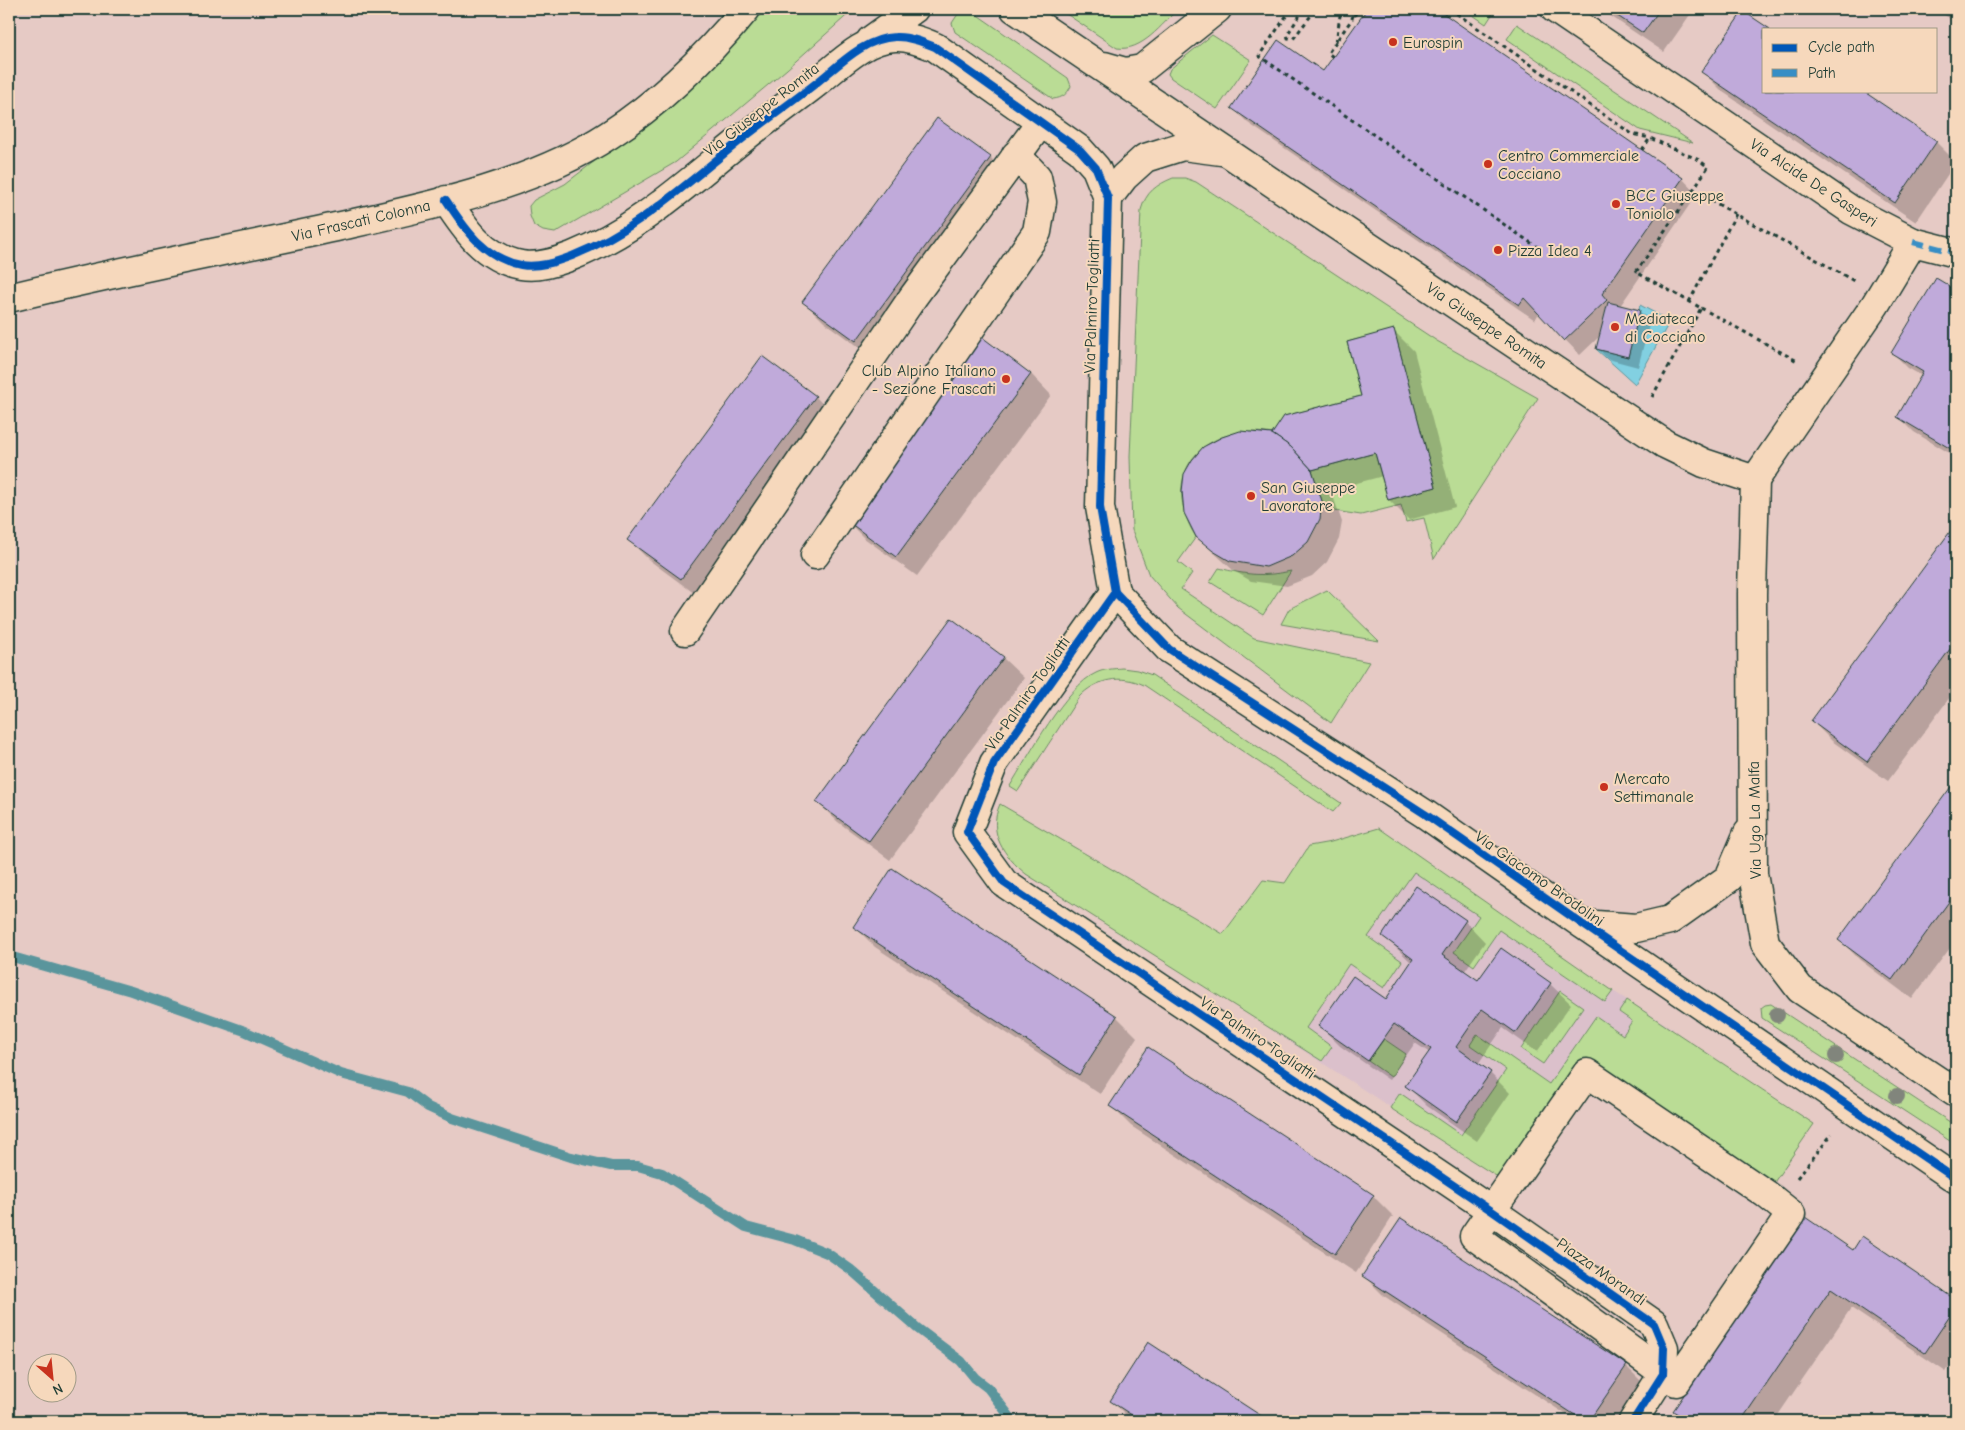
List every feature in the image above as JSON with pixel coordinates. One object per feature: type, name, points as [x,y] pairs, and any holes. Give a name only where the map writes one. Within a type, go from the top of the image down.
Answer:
[{"type":"street","name":"Via Frascati Colonna","points":[[9,298],[372,219],[493,188],[523,177],[567,158],[608,136],[646,108],[693,68],[746,9]]},
{"type":"street","name":"Via Giuseppe Romita","points":[[446,200],[472,238],[486,250],[503,260],[530,266],[562,260],[609,239],[682,190],[745,137],[914,9]]},
{"type":"street","name":"Via Giuseppe Romita","points":[[1015,9],[1665,444],[1704,463],[1755,480]]},
{"type":"street","points":[[1101,65],[1125,72],[1142,70],[1217,9]]},
{"type":"street","name":"Via Alcide De Gasperi","points":[[1555,9],[1851,210],[1913,242],[1956,253]]},
{"type":"street","name":"Via Giuseppe Romita","points":[[867,44],[895,37],[915,39],[935,47],[1080,150],[1096,168]]},
{"type":"street","points":[[685,631],[913,297],[1041,122]]},
{"type":"street","name":"Via Giuseppe Romita","points":[[1108,198],[1124,177],[1145,158],[1183,146],[1227,152]]},
{"type":"street","points":[[816,555],[1037,232],[1042,202],[1037,177],[1016,155]]},
{"type":"street","name":"Via Palmiro Togliatti","points":[[1096,168],[1108,198],[1100,507],[1115,592],[994,763],[967,832],[1004,883],[1492,1211]]},
{"type":"street","points":[[1755,480],[1876,305],[1913,242]]},
{"type":"street","name":"Via Ugo La Malfa","points":[[1755,480],[1752,594],[1753,874],[1765,943],[1800,989],[1956,1093]]},
{"type":"street","name":"Via Giacomo Brodolini","points":[[1115,592],[1169,650],[1425,814],[1582,924],[1956,1179]]},
{"type":"street","name":"Via Giacomo Brodolini","points":[[1582,924],[1636,928],[1670,920],[1729,878],[1754,819]]},
{"type":"street","points":[[1587,1073],[1766,1194],[1777,1204],[1791,1214],[1676,1382],[1474,1236],[1587,1073]]},
{"type":"street","points":[[1633,1421],[1663,1374]]},
{"type":"path","points":[[1291,9],[1259,56],[1537,247]]},
{"type":"path","points":[[1304,9],[1289,30],[1288,38],[1293,39],[1297,35],[1316,9]]},
{"type":"path","points":[[1336,42],[1341,9]]},
{"type":"path","points":[[1352,19],[1354,9]]},
{"type":"path","points":[[1333,57],[1328,54],[1359,9]]},
{"type":"path","points":[[1450,9],[1632,134],[1650,138],[1699,160],[1708,167],[1636,272],[1805,365]]},
{"type":"path","points":[[1642,150],[1650,138]]},
{"type":"path","points":[[1693,190],[1858,284]]},
{"type":"path","points":[[1689,302],[1736,214]]},
{"type":"path","points":[[1652,398],[1701,308]]},
{"type":"path","points":[[1777,1204],[1852,1108]]},
{"type":"shaded area","points":[[1379,828],[1613,991],[1673,1029],[1652,1061],[1613,1035],[1510,1185],[1235,1006]]},
{"type":"green space","points":[[762,9],[854,9],[787,69],[676,162],[555,233],[543,231],[534,226],[529,206],[534,200],[565,184],[666,106],[722,54]]},
{"type":"green space","points":[[969,9],[1068,78],[1071,86],[1066,93],[1062,97],[1053,99],[955,32],[952,23],[960,11]]},
{"type":"green space","points":[[1059,9],[1178,9],[1151,36],[1135,46],[1117,48]]},
{"type":"green space","points":[[1464,9],[1494,9],[1495,10],[1486,24]]},
{"type":"green space","points":[[1517,24],[1693,143],[1640,130],[1507,39]]},
{"type":"green space","points":[[1212,35],[1251,60],[1217,109],[1171,78],[1168,74],[1170,69]]},
{"type":"green space","points":[[1173,178],[1185,178],[1196,182],[1437,341],[1538,398],[1434,559],[1424,518],[1406,522],[1401,505],[1361,515],[1321,509],[1322,501],[1312,470],[1375,453],[1388,500],[1436,487],[1394,330],[1347,342],[1361,396],[1285,416],[1272,434],[1247,432],[1226,436],[1207,445],[1194,457],[1185,474],[1182,493],[1185,514],[1196,537],[1178,562],[1192,573],[1181,589],[1254,638],[1369,662],[1331,723],[1178,608],[1149,575],[1132,530],[1130,456],[1141,210],[1152,190]]},
{"type":"green space","points":[[1219,568],[1255,574],[1291,571],[1263,615],[1210,582]]},
{"type":"green space","points":[[1327,590],[1379,641],[1281,624],[1289,609]]},
{"type":"green space","points":[[1122,668],[1152,675],[1341,803],[1333,812],[1144,685],[1118,679],[1101,682],[1079,697],[1018,791],[1010,786],[1048,724],[1072,692],[1084,680],[1096,673]]},
{"type":"green space","points":[[1000,804],[1223,934],[1263,880],[1285,883],[1309,846],[1331,842],[1379,828],[1613,991],[1605,1002],[1499,930],[1474,966],[1454,952],[1479,916],[1414,872],[1368,937],[1402,961],[1384,988],[1349,964],[1306,1028],[1332,1047],[1322,1061],[1026,874],[1011,860],[1000,843],[995,825]]},
{"type":"green space","points":[[1560,991],[1583,1007],[1543,1064],[1521,1049]]},
{"type":"green space","points":[[1627,1000],[1814,1124],[1766,1194],[1587,1073],[1510,1185],[1390,1108],[1400,1093],[1461,1135],[1506,1070],[1470,1045],[1477,1034],[1549,1084],[1596,1016],[1623,1035],[1632,1021],[1619,1012]]},
{"type":"green space","points":[[1771,1004],[1956,1126],[1956,1145],[1762,1018],[1761,1008]]},
{"type":"green space","points":[[1384,1039],[1406,1054],[1391,1077],[1368,1061]]},
{"type":"water","points":[[1640,305],[1670,321],[1635,384],[1596,349],[1628,357]]},
{"type":"building","name":"Centro Commerciale Cocciano","points":[[1367,9],[1437,9],[1683,178],[1602,294],[1607,300],[1564,341],[1524,298],[1519,305],[1231,108],[1278,40],[1323,71]]},
{"type":"building","points":[[1607,9],[1660,9],[1643,33]]},
{"type":"building","points":[[1743,11],[1768,28],[1762,28],[1762,92],[1864,92],[1937,141],[1895,203],[1701,72]]},
{"type":"building","points":[[937,118],[991,157],[856,341],[802,302]]},
{"type":"building","points":[[1936,278],[1956,290],[1956,452],[1897,417],[1923,372],[1891,353]]},
{"type":"building","points":[[1608,302],[1640,310],[1628,357],[1596,349]]},
{"type":"building","points":[[1394,329],[1436,487],[1388,500],[1375,453],[1312,470],[1291,447],[1272,434],[1284,416],[1361,396],[1347,342]]},
{"type":"building","points":[[978,334],[1031,374],[896,557],[843,518]]},
{"type":"building","points":[[762,356],[816,396],[681,579],[627,540]]},
{"type":"building","name":"San Giuseppe Lavoratore","points":[[1240,431],[1272,434],[1291,447],[1312,470],[1322,501],[1320,519],[1308,542],[1292,556],[1266,567],[1230,561],[1213,551],[1196,537],[1184,513],[1182,491],[1184,474],[1192,460],[1203,447],[1222,437]]},
{"type":"building","points":[[1952,529],[1956,533],[1956,641],[1867,762],[1811,721]]},
{"type":"building","points":[[951,618],[1004,657],[869,841],[816,802]]},
{"type":"building","points":[[1956,780],[1956,892],[1892,980],[1838,940]]},
{"type":"building","points":[[892,868],[1117,1016],[1079,1075],[853,927]]},
{"type":"building","points":[[1416,886],[1466,920],[1442,955],[1478,980],[1501,948],[1551,983],[1516,1033],[1482,1009],[1456,1047],[1491,1072],[1456,1122],[1405,1086],[1431,1049],[1394,1024],[1368,1061],[1318,1026],[1353,976],[1386,999],[1413,959],[1382,936]]},
{"type":"building","points":[[1148,1047],[1374,1195],[1335,1254],[1109,1106]]},
{"type":"building","points":[[1805,1217],[1853,1250],[1862,1236],[1956,1300],[1956,1307],[1925,1353],[1831,1289],[1741,1421],[1689,1421],[1673,1411]]},
{"type":"building","points":[[1401,1218],[1627,1365],[1589,1421],[1584,1421],[1362,1276]]},
{"type":"building","points":[[1148,1342],[1269,1421],[1141,1421],[1110,1401]]},
{"type":"waterway","points":[[9,956],[131,991],[242,1030],[341,1074],[408,1092],[428,1107],[452,1118],[571,1157],[611,1166],[638,1166],[662,1173],[746,1227],[795,1240],[827,1253],[850,1269],[917,1328],[961,1361],[975,1378],[988,1388],[1013,1421]]},
{"type":"marked path","points":[[1913,242],[1956,253]]},
{"type":"cycle path","name":"Piazza Morandi","points":[[446,200],[468,231],[496,256],[527,266],[547,264],[566,258],[597,245],[642,218],[852,54],[873,42],[895,37],[910,38],[935,47],[1080,150],[1096,168],[1108,198],[1100,507],[1115,592],[994,763],[967,832],[1004,883],[1492,1211],[1654,1324],[1664,1348],[1663,1374],[1633,1421]]},
{"type":"cycle path","points":[[1115,592],[1169,649],[1425,814],[1582,924],[1956,1179]]},
{"type":"place","name":"Eurospin","points":[[1393,42]]},
{"type":"place","name":"Centro Commerciale Cocciano","points":[[1488,164]]},
{"type":"place","name":"BCC Giuseppe Toniolo","points":[[1616,204]]},
{"type":"place","name":"Pizza Idea 4","points":[[1498,250]]},
{"type":"place","name":"Mediateca di Cocciano","points":[[1615,327]]},
{"type":"place","name":"Club Alpino Italiano - Sezione Frascati","points":[[1006,379]]},
{"type":"place","name":"San Giuseppe Lavoratore","points":[[1251,496]]},
{"type":"place","name":"Mercato Settimanale","points":[[1604,787]]}]
